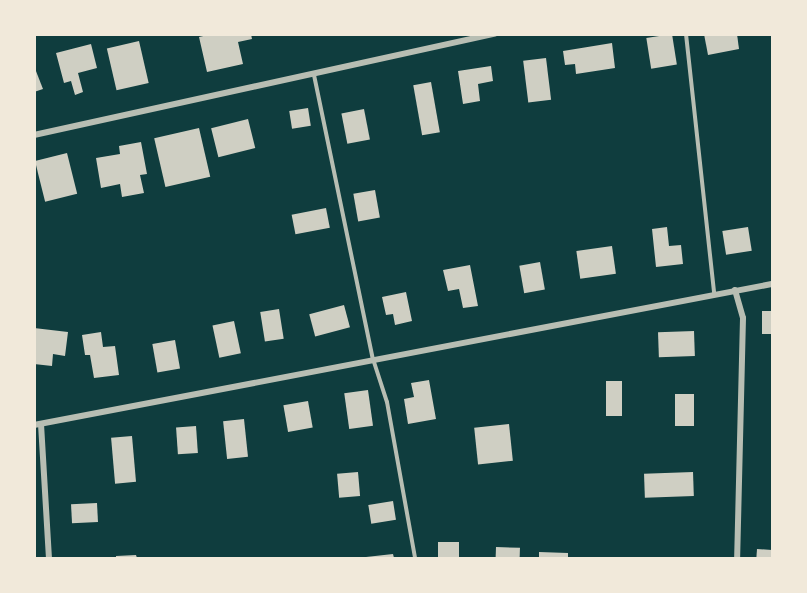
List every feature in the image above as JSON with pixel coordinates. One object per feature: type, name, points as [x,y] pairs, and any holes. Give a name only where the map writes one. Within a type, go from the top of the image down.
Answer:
[{"type":"street","points":[[34,135],[495,34]]},
{"type":"street","points":[[49,558],[38,424],[714,293],[772,284]]},
{"type":"street","points":[[735,290],[742,318],[737,558]]},
{"type":"lane","points":[[686,34],[714,293]]},
{"type":"lane","points":[[314,75],[374,359],[387,402],[415,558]]},
{"type":"building","points":[[212,34],[251,34],[252,39],[238,42],[243,64],[207,72],[199,37]]},
{"type":"building","points":[[672,34],[677,65],[651,69],[646,38]]},
{"type":"building","points":[[704,34],[737,34],[739,49],[708,55]]},
{"type":"building","points":[[139,41],[149,83],[117,90],[107,48]]},
{"type":"building","points":[[612,43],[615,68],[576,74],[575,64],[565,65],[563,51]]},
{"type":"building","points":[[91,44],[97,68],[78,73],[83,92],[75,95],[71,81],[64,83],[56,53]]},
{"type":"building","points":[[546,58],[551,100],[528,102],[523,61]]},
{"type":"building","points":[[34,66],[43,89],[34,92]]},
{"type":"building","points":[[491,66],[493,81],[478,84],[480,101],[463,104],[458,71]]},
{"type":"building","points":[[431,82],[440,132],[422,135],[413,85]]},
{"type":"building","points":[[308,108],[311,126],[292,129],[289,111]]},
{"type":"building","points":[[364,109],[370,139],[347,144],[341,113]]},
{"type":"building","points":[[248,119],[255,148],[218,157],[211,128]]},
{"type":"building","points":[[199,128],[210,177],[165,187],[154,138]]},
{"type":"building","points":[[141,142],[147,174],[140,175],[144,193],[122,197],[120,184],[101,188],[96,158],[120,154],[119,146]]},
{"type":"building","points":[[67,153],[77,194],[45,202],[35,161]]},
{"type":"building","points":[[375,190],[380,218],[358,221],[353,194]]},
{"type":"building","points":[[326,208],[330,228],[295,234],[292,215]]},
{"type":"building","points":[[667,227],[669,246],[681,245],[683,264],[656,267],[652,229]]},
{"type":"building","points":[[748,227],[752,251],[726,255],[722,231]]},
{"type":"building","points":[[612,246],[616,274],[580,279],[576,251]]},
{"type":"building","points":[[540,262],[545,290],[524,293],[519,266]]},
{"type":"building","points":[[470,265],[478,306],[463,308],[459,289],[448,291],[443,270]]},
{"type":"building","points":[[406,292],[412,321],[395,325],[393,314],[386,315],[382,297]]},
{"type":"building","points":[[344,305],[350,327],[315,337],[309,314]]},
{"type":"building","points":[[279,309],[284,339],[265,342],[260,312]]},
{"type":"building","points":[[762,311],[772,311],[772,334],[762,334]]},
{"type":"building","points":[[234,321],[241,353],[219,358],[212,326]]},
{"type":"building","points":[[34,328],[68,332],[65,356],[53,354],[52,366],[34,364]]},
{"type":"building","points":[[694,331],[695,356],[659,357],[658,332]]},
{"type":"building","points":[[101,332],[103,347],[115,346],[119,375],[94,378],[90,355],[85,355],[82,335]]},
{"type":"building","points":[[175,340],[180,369],[157,373],[152,344]]},
{"type":"building","points":[[429,380],[436,419],[408,424],[404,399],[414,397],[411,383]]},
{"type":"building","points":[[606,381],[622,381],[622,416],[606,416]]},
{"type":"building","points":[[368,390],[373,426],[349,429],[344,393]]},
{"type":"building","points":[[675,394],[694,394],[694,426],[675,426]]},
{"type":"building","points":[[308,401],[313,428],[288,432],[283,405]]},
{"type":"building","points":[[244,419],[248,457],[227,459],[223,421]]},
{"type":"building","points":[[509,424],[513,461],[478,464],[474,428]]},
{"type":"building","points":[[196,426],[198,453],[178,454],[176,427]]},
{"type":"building","points":[[132,436],[136,482],[115,484],[111,438]]},
{"type":"building","points":[[358,472],[360,496],[339,498],[337,474]]},
{"type":"building","points":[[693,472],[694,496],[645,498],[644,474]]},
{"type":"building","points":[[393,501],[396,520],[371,524],[368,505]]},
{"type":"building","points":[[97,503],[98,522],[72,523],[71,504]]},
{"type":"building","points":[[438,542],[459,542],[459,558],[438,558]]},
{"type":"building","points":[[496,547],[520,548],[520,558],[496,558]]},
{"type":"building","points":[[757,549],[772,550],[771,558],[756,558]]},
{"type":"building","points":[[539,552],[568,553],[568,558],[539,558]]},
{"type":"building","points":[[393,554],[394,558],[366,558],[366,557]]},
{"type":"building","points":[[136,555],[137,558],[116,558],[116,556]]}]
